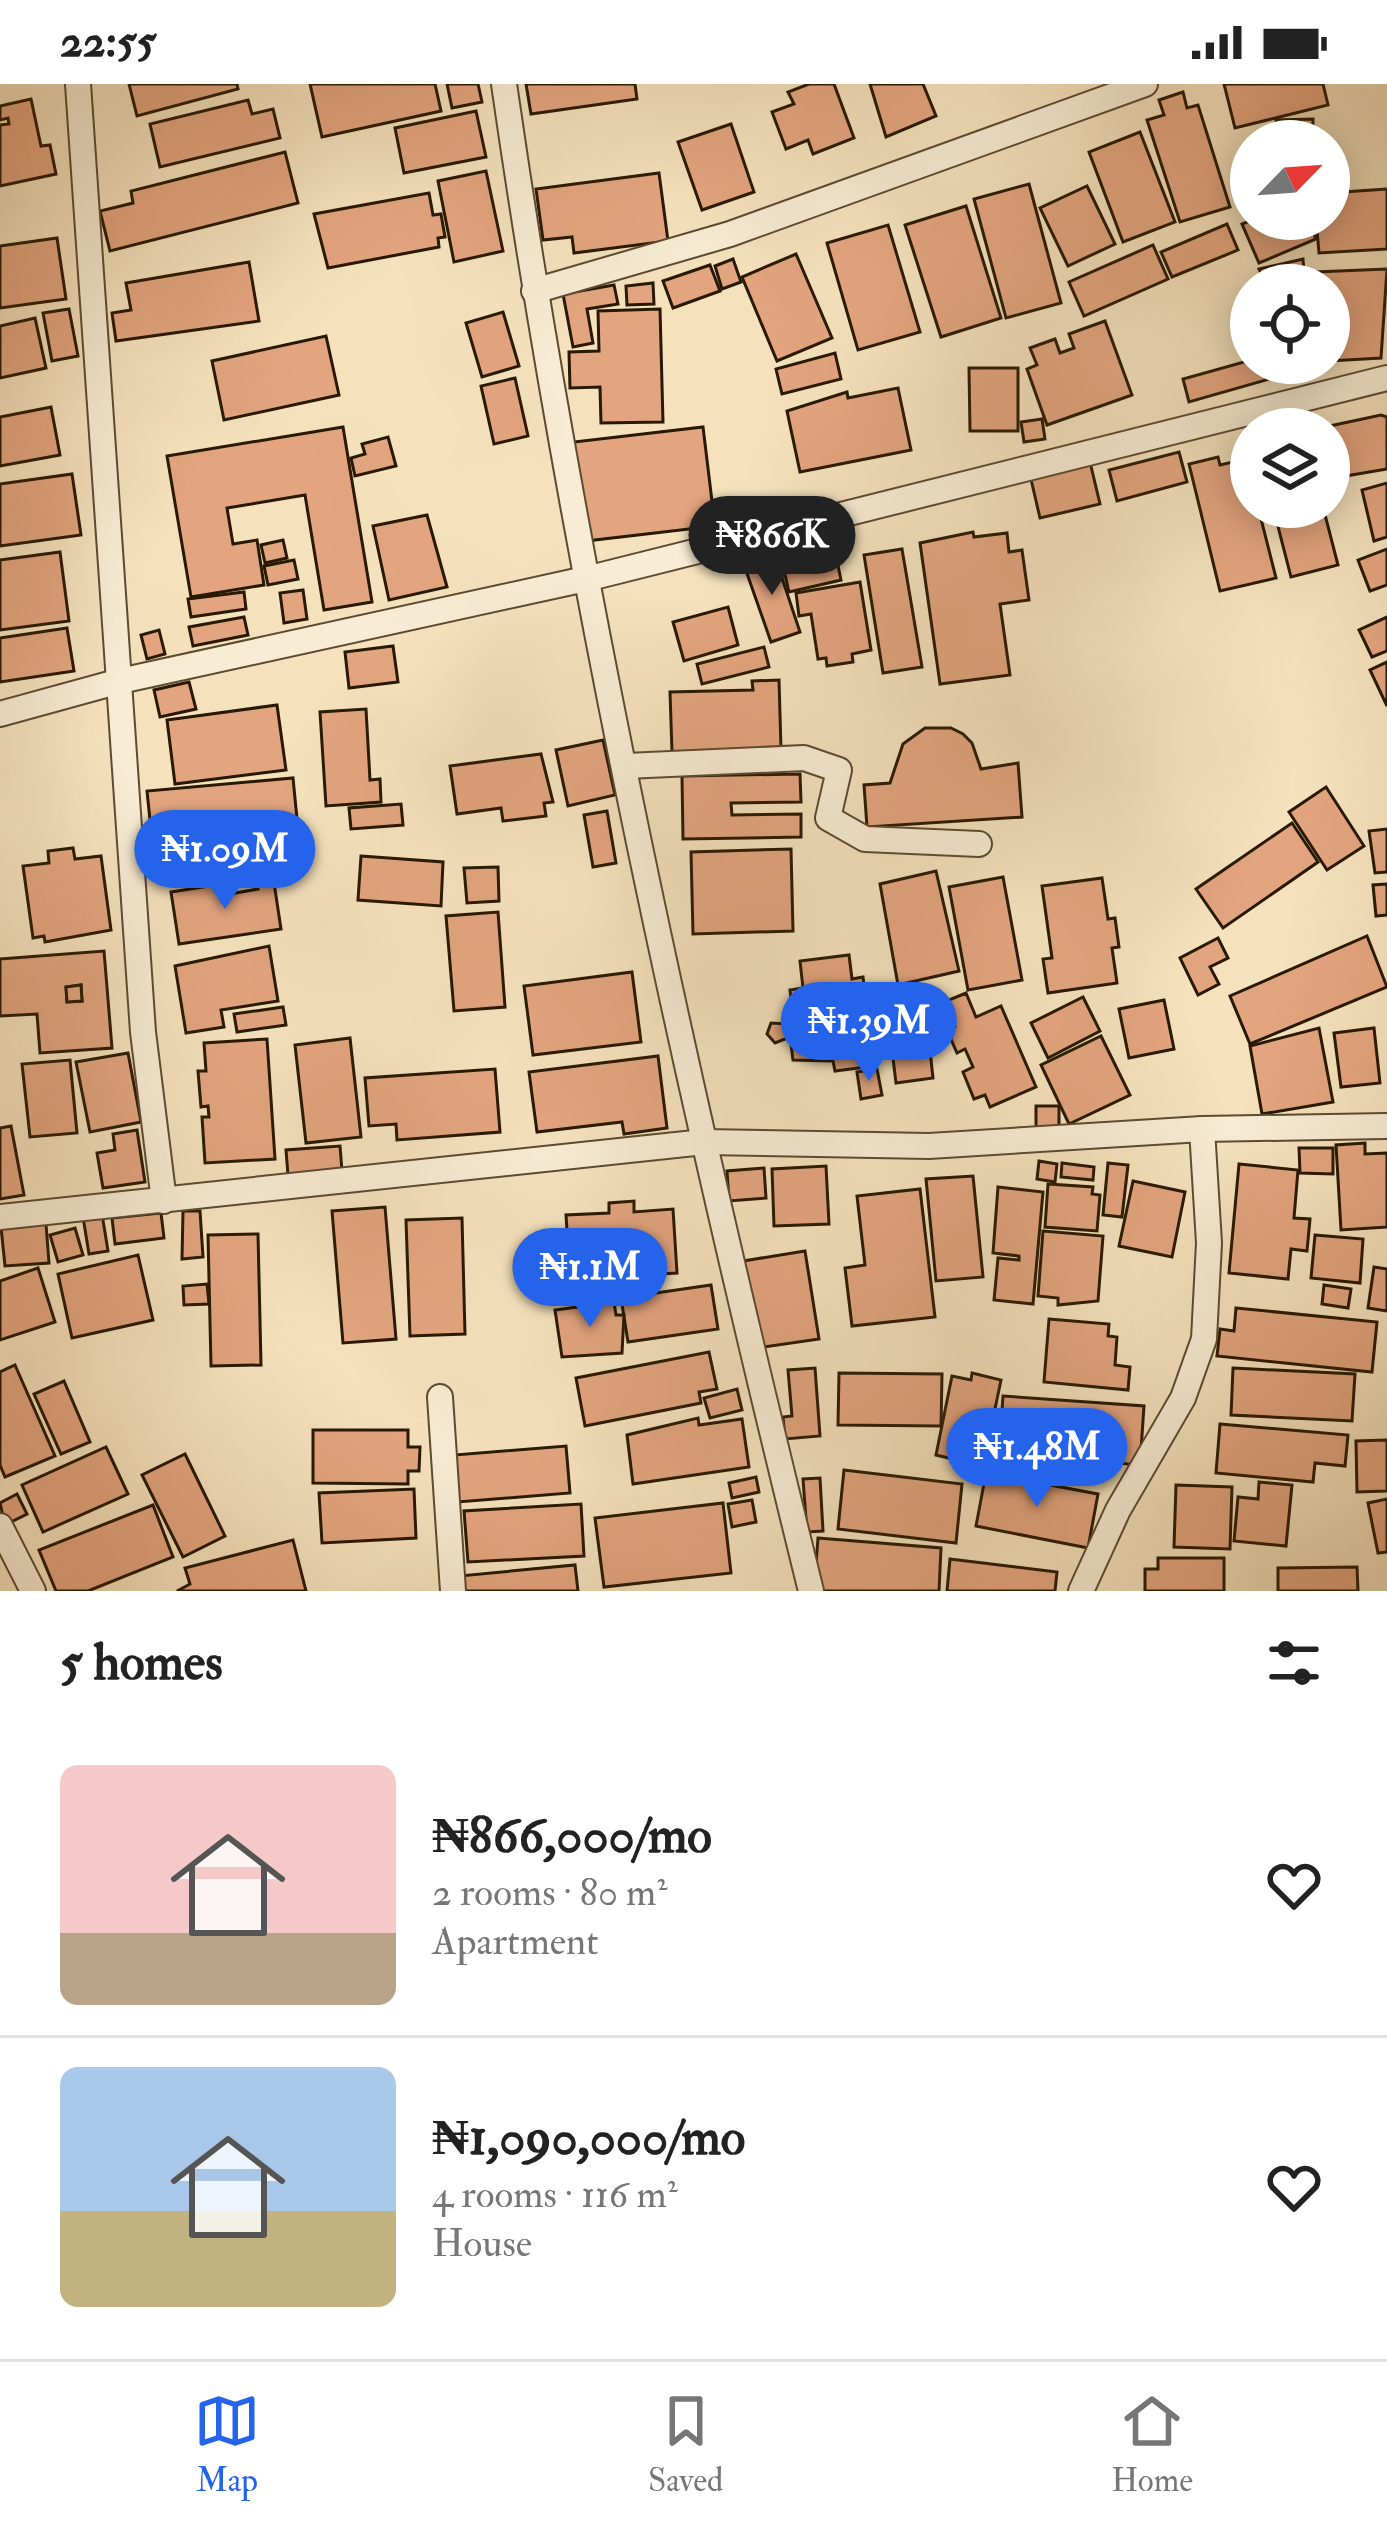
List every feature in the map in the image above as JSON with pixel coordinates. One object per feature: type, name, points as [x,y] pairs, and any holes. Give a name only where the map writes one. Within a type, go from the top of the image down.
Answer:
[{"type":"street","points":[[78,84],[142,1032],[164,1201]]},
{"type":"street","points":[[504,84],[534,291],[626,766],[704,1142],[811,1591]]},
{"type":"street","points":[[534,291],[752,227],[1145,84]]},
{"type":"street","points":[[0,714],[120,681],[590,578],[1387,378]]},
{"type":"street","points":[[626,766],[804,758],[839,770],[828,818],[865,838],[980,844]]},
{"type":"street","points":[[0,1217],[704,1142],[929,1146],[1202,1129],[1387,1126]]},
{"type":"street","points":[[1081,1591],[1118,1510],[1183,1398],[1204,1339],[1209,1244],[1202,1129]]},
{"type":"street","points":[[440,1397],[453,1591]]},
{"type":"street","points":[[0,1526],[10,1568],[33,1591]]},
{"type":"building","points":[[129,84],[237,84],[238,89],[137,116]]},
{"type":"building","points":[[310,84],[435,84],[441,111],[322,137]]},
{"type":"building","points":[[447,84],[478,84],[482,102],[452,108]]},
{"type":"building","points":[[526,84],[635,84],[637,99],[531,114]]},
{"type":"building","points":[[809,84],[834,84],[854,138],[813,154],[808,140],[786,149],[772,112],[794,104],[788,92]]},
{"type":"building","points":[[870,84],[923,84],[936,116],[886,137]]},
{"type":"building","points":[[1224,84],[1323,84],[1328,105],[1267,120],[1233,120]]},
{"type":"building","points":[[1183,92],[1187,108],[1198,105],[1230,207],[1180,222],[1147,120],[1164,115],[1159,100]]},
{"type":"building","points":[[31,99],[41,146],[50,145],[56,174],[0,186],[0,125],[9,124],[8,118],[0,120],[0,106]]},
{"type":"building","points":[[248,100],[252,114],[273,109],[280,138],[160,167],[150,124]]},
{"type":"building","points":[[476,111],[486,157],[404,173],[395,128]]},
{"type":"building","points":[[731,124],[754,192],[702,210],[678,142]]},
{"type":"building","points":[[1140,132],[1175,222],[1123,242],[1089,152]]},
{"type":"building","points":[[285,152],[298,203],[110,251],[100,211],[133,203],[131,191]]},
{"type":"building","points":[[486,171],[503,251],[454,262],[438,181]]},
{"type":"building","points":[[659,173],[668,241],[574,253],[572,237],[543,240],[536,189]]},
{"type":"building","points":[[1029,184],[1061,303],[1006,318],[974,199]]},
{"type":"building","points":[[1087,186],[1115,244],[1068,266],[1040,208]]},
{"type":"building","points":[[1387,189],[1387,249],[1319,253],[1318,240],[1350,240],[1350,192]]},
{"type":"building","points":[[429,193],[433,215],[441,214],[445,237],[438,238],[439,247],[328,268],[314,214]]},
{"type":"building","points":[[966,206],[1001,318],[941,337],[905,225]]},
{"type":"building","points":[[1227,224],[1238,250],[1172,277],[1161,252]]},
{"type":"building","points":[[888,225],[920,332],[858,350],[827,243]]},
{"type":"building","points":[[57,238],[66,299],[0,308],[0,246]]},
{"type":"building","points":[[1249,240],[1314,240],[1259,263]]},
{"type":"building","points":[[1153,245],[1168,279],[1084,316],[1069,282]]},
{"type":"building","points":[[796,254],[832,338],[777,361],[742,277]]},
{"type":"building","points":[[733,259],[741,282],[722,289],[715,266]]},
{"type":"building","points":[[249,262],[259,321],[116,341],[112,313],[131,310],[126,283]]},
{"type":"building","points":[[710,265],[720,291],[673,308],[663,281]]},
{"type":"building","points":[[1387,269],[1381,358],[1350,360],[1350,271]]},
{"type":"building","points":[[653,283],[654,304],[627,305],[626,286]]},
{"type":"building","points":[[614,285],[618,304],[587,309],[593,343],[573,347],[563,294]]},
{"type":"building","points":[[69,309],[78,356],[52,361],[43,313]]},
{"type":"building","points":[[660,309],[663,422],[601,423],[600,387],[570,388],[569,352],[599,351],[598,311]]},
{"type":"building","points":[[503,312],[519,366],[482,377],[466,323]]},
{"type":"building","points":[[35,318],[46,368],[0,378],[0,326]]},
{"type":"building","points":[[1105,321],[1132,395],[1047,425],[1027,369],[1037,365],[1030,348],[1055,339],[1060,353],[1074,348],[1069,334]]},
{"type":"building","points":[[326,336],[339,395],[224,420],[212,361]]},
{"type":"building","points":[[835,353],[841,379],[782,394],[776,369]]},
{"type":"building","points":[[1230,366],[1230,384],[1252,384],[1189,402],[1183,379]]},
{"type":"building","points":[[969,368],[1018,368],[1018,431],[970,431]]},
{"type":"building","points":[[515,378],[528,436],[494,444],[481,386]]},
{"type":"building","points":[[898,388],[911,450],[800,472],[787,411],[847,392],[848,398]]},
{"type":"building","points":[[51,407],[60,455],[0,466],[0,417]]},
{"type":"building","points":[[1387,417],[1387,469],[1350,475],[1350,422]]},
{"type":"building","points":[[1042,419],[1045,439],[1024,442],[1021,422]]},
{"type":"building","points":[[343,427],[372,602],[324,610],[305,495],[227,508],[233,544],[257,540],[264,585],[191,597],[167,456]]},
{"type":"building","points":[[703,427],[715,526],[586,541],[574,442]]},
{"type":"building","points":[[388,437],[396,466],[355,476],[351,458],[365,454],[362,444]]},
{"type":"building","points":[[1179,452],[1187,482],[1117,501],[1109,470]]},
{"type":"building","points":[[1218,457],[1220,465],[1230,463],[1230,528],[1263,528],[1276,578],[1220,591],[1189,464]]},
{"type":"building","points":[[1090,462],[1100,504],[1040,518],[1030,475]]},
{"type":"building","points":[[72,474],[81,535],[0,546],[0,484]]},
{"type":"building","points":[[1387,483],[1387,537],[1374,541],[1362,490]]},
{"type":"building","points":[[427,515],[447,587],[389,600],[373,526]]},
{"type":"building","points":[[1278,528],[1328,528],[1338,565],[1291,577]]},
{"type":"building","points":[[973,532],[974,537],[1007,533],[1009,552],[1022,550],[1029,600],[1000,604],[1010,675],[940,684],[920,543]]},
{"type":"building","points":[[832,537],[841,580],[789,592],[779,549]]},
{"type":"building","points":[[283,540],[287,558],[265,563],[261,545]]},
{"type":"building","points":[[902,549],[922,667],[883,673],[864,555]]},
{"type":"building","points":[[1387,549],[1387,585],[1370,591],[1358,560]]},
{"type":"building","points":[[60,552],[69,621],[0,630],[0,560]]},
{"type":"building","points":[[774,554],[800,632],[771,642],[744,565]]},
{"type":"building","points":[[294,560],[298,579],[268,585],[264,566]]},
{"type":"building","points":[[860,582],[871,650],[852,654],[853,662],[827,666],[826,658],[818,659],[811,614],[799,616],[796,593]]},
{"type":"building","points":[[303,590],[307,619],[284,623],[280,593]]},
{"type":"building","points":[[244,592],[246,609],[191,617],[188,599]]},
{"type":"building","points":[[728,607],[738,645],[684,661],[673,622]]},
{"type":"building","points":[[244,617],[248,635],[193,646],[189,627]]},
{"type":"building","points":[[1387,617],[1387,651],[1372,657],[1359,630]]},
{"type":"building","points":[[67,628],[74,671],[0,682],[0,638]]},
{"type":"building","points":[[159,630],[165,654],[147,659],[141,635]]},
{"type":"building","points":[[393,646],[398,682],[349,688],[345,652]]},
{"type":"building","points":[[764,647],[769,667],[702,684],[697,664]]},
{"type":"building","points":[[1387,662],[1387,706],[1370,670]]},
{"type":"building","points":[[779,680],[781,749],[672,752],[670,692],[753,690],[752,681]]},
{"type":"building","points":[[189,682],[196,709],[160,717],[154,690]]},
{"type":"building","points":[[277,705],[286,770],[175,784],[167,720]]},
{"type":"building","points":[[366,709],[370,780],[380,779],[381,802],[326,806],[320,712]]},
{"type":"building","points":[[925,728],[951,728],[963,734],[972,743],[981,769],[1018,763],[1022,817],[867,827],[864,785],[890,783],[903,744]]},
{"type":"building","points":[[603,740],[615,795],[568,806],[556,750]]},
{"type":"building","points":[[541,754],[553,802],[544,803],[546,816],[503,821],[501,808],[457,814],[450,766]]},
{"type":"building","points":[[800,774],[801,802],[731,803],[732,815],[801,814],[801,837],[683,839],[682,776]]},
{"type":"building","points":[[293,778],[301,860],[140,874],[136,827],[179,823],[178,818],[150,820],[147,791]]},
{"type":"building","points":[[1326,787],[1364,846],[1327,870],[1289,812]]},
{"type":"building","points":[[401,804],[403,825],[351,829],[349,808]]},
{"type":"building","points":[[607,811],[616,863],[593,867],[584,815]]},
{"type":"building","points":[[1292,823],[1318,862],[1223,928],[1196,889]]},
{"type":"building","points":[[1387,829],[1387,872],[1375,873],[1369,831]]},
{"type":"building","points":[[73,848],[75,859],[101,856],[111,930],[45,942],[44,936],[33,938],[23,866],[49,863],[48,851]]},
{"type":"building","points":[[791,849],[793,931],[693,934],[691,852]]},
{"type":"building","points":[[361,856],[443,862],[441,906],[358,900]]},
{"type":"building","points":[[498,867],[499,901],[467,903],[464,868]]},
{"type":"building","points":[[936,871],[959,971],[898,985],[880,884]]},
{"type":"building","points":[[273,876],[281,929],[179,944],[171,892],[222,884],[224,895],[258,889],[256,879]]},
{"type":"building","points":[[1003,877],[1022,980],[968,990],[949,887]]},
{"type":"building","points":[[1102,878],[1108,919],[1115,918],[1119,947],[1112,948],[1117,983],[1048,993],[1043,959],[1052,958],[1042,886]]},
{"type":"building","points":[[1387,884],[1387,915],[1376,916],[1373,885]]},
{"type":"building","points":[[498,912],[505,1007],[454,1011],[446,916]]},
{"type":"building","points":[[1367,936],[1387,987],[1250,1044],[1230,996]]},
{"type":"building","points":[[1218,938],[1228,958],[1210,967],[1219,984],[1198,995],[1180,958]]},
{"type":"building","points":[[269,946],[278,1001],[221,1010],[224,1027],[186,1033],[175,966]]},
{"type":"building","points":[[104,951],[112,1048],[40,1053],[37,1014],[0,1016],[0,959]],"holes":[[[81,985],[82,1001],[67,1002],[66,987]]]},
{"type":"building","points":[[849,955],[852,979],[863,977],[874,1066],[835,1071],[833,1061],[793,1060],[790,1037],[775,1043],[767,1034],[771,1023],[788,1024],[787,1014],[793,1014],[790,990],[803,988],[800,961]]},
{"type":"building","points":[[632,972],[641,1042],[533,1055],[524,986]]},
{"type":"building","points":[[81,985],[82,1001],[67,1002],[66,987]]},
{"type":"building","points":[[923,987],[933,1078],[896,1083],[885,992]]},
{"type":"building","points":[[966,993],[976,1017],[1001,1006],[1036,1087],[990,1107],[985,1095],[974,1099],[963,1072],[973,1067],[965,1049],[957,1053],[947,1030],[955,1027],[944,1002]]},
{"type":"building","points":[[1083,997],[1100,1031],[1048,1058],[1031,1023]]},
{"type":"building","points":[[1164,1000],[1174,1049],[1129,1058],[1119,1009]]},
{"type":"building","points":[[283,1007],[286,1025],[237,1032],[234,1014]]},
{"type":"building","points":[[1319,1028],[1333,1102],[1262,1114],[1250,1046]]},
{"type":"building","points":[[1374,1028],[1380,1083],[1341,1087],[1334,1033]]},
{"type":"building","points":[[1101,1036],[1130,1095],[1069,1124],[1041,1065]]},
{"type":"building","points":[[350,1038],[361,1137],[306,1143],[295,1045]]},
{"type":"building","points":[[267,1039],[275,1159],[205,1163],[202,1117],[209,1117],[208,1106],[201,1107],[198,1071],[206,1071],[204,1043]]},
{"type":"building","points":[[128,1053],[141,1122],[90,1132],[76,1062]]},
{"type":"building","points":[[658,1056],[667,1128],[624,1134],[622,1122],[537,1132],[529,1072]]},
{"type":"building","points":[[70,1060],[77,1133],[30,1137],[22,1064]]},
{"type":"building","points":[[495,1069],[500,1132],[397,1140],[396,1124],[369,1126],[365,1078]]},
{"type":"building","points":[[877,1069],[882,1095],[861,1099],[857,1072]]},
{"type":"building","points":[[1036,1106],[1059,1106],[1059,1131],[1036,1131]]},
{"type":"building","points":[[11,1126],[24,1195],[0,1199],[0,1128]]},
{"type":"building","points":[[137,1130],[145,1182],[103,1188],[97,1153],[115,1150],[113,1134]]},
{"type":"building","points":[[1365,1143],[1365,1154],[1387,1153],[1387,1227],[1341,1230],[1336,1145]]},
{"type":"building","points":[[340,1146],[342,1171],[288,1175],[286,1150]]},
{"type":"building","points":[[1299,1148],[1333,1148],[1333,1174],[1300,1173]]},
{"type":"building","points":[[1039,1161],[1057,1164],[1055,1182],[1037,1179]]},
{"type":"building","points":[[1062,1163],[1094,1167],[1093,1180],[1061,1177]]},
{"type":"building","points":[[1108,1163],[1128,1165],[1122,1217],[1103,1215]]},
{"type":"building","points":[[1239,1164],[1298,1170],[1294,1218],[1310,1219],[1307,1251],[1291,1249],[1288,1279],[1229,1273]]},
{"type":"building","points":[[826,1166],[829,1224],[774,1226],[772,1169]]},
{"type":"building","points":[[764,1168],[766,1198],[729,1201],[727,1171]]},
{"type":"building","points":[[973,1176],[983,1277],[936,1281],[926,1179]]},
{"type":"building","points":[[1133,1181],[1185,1192],[1172,1257],[1119,1246]]},
{"type":"building","points":[[1048,1184],[1093,1187],[1092,1194],[1100,1195],[1097,1231],[1045,1227]]},
{"type":"building","points":[[998,1187],[1043,1192],[1033,1304],[994,1300],[998,1258],[1019,1260],[1019,1256],[993,1253]]},
{"type":"building","points":[[920,1189],[935,1317],[852,1326],[845,1268],[865,1265],[857,1196]]},
{"type":"building","points":[[634,1201],[634,1212],[673,1209],[677,1273],[570,1279],[566,1215],[609,1213],[609,1203]]},
{"type":"building","points":[[385,1207],[396,1339],[343,1343],[332,1211]]},
{"type":"building","points":[[183,1211],[200,1211],[203,1257],[182,1259]]},
{"type":"building","points":[[161,1213],[164,1238],[115,1244],[112,1218]]},
{"type":"building","points":[[102,1214],[108,1251],[89,1254],[83,1217]]},
{"type":"building","points":[[462,1218],[465,1334],[410,1336],[406,1220]]},
{"type":"building","points":[[46,1224],[49,1263],[5,1266],[1,1227]]},
{"type":"building","points":[[75,1228],[83,1255],[58,1262],[50,1235]]},
{"type":"building","points":[[1043,1231],[1103,1236],[1098,1301],[1058,1305],[1058,1298],[1038,1296]]},
{"type":"building","points":[[258,1234],[261,1365],[211,1366],[208,1235]]},
{"type":"building","points":[[1315,1235],[1363,1239],[1360,1283],[1311,1278]]},
{"type":"building","points":[[805,1251],[819,1339],[757,1348],[743,1261]]},
{"type":"building","points":[[138,1255],[153,1320],[72,1338],[58,1274]]},
{"type":"building","points":[[1374,1267],[1387,1269],[1387,1311],[1368,1308]]},
{"type":"building","points":[[38,1268],[55,1322],[0,1340],[0,1281]]},
{"type":"building","points":[[207,1284],[209,1304],[184,1305],[183,1286]]},
{"type":"building","points":[[711,1285],[718,1329],[628,1342],[621,1298]]},
{"type":"building","points":[[1324,1285],[1351,1289],[1348,1308],[1322,1304]]},
{"type":"building","points":[[614,1302],[616,1315],[624,1315],[622,1353],[562,1357],[555,1310]]},
{"type":"building","points":[[1236,1308],[1377,1322],[1372,1372],[1217,1356],[1220,1329],[1234,1331]]},
{"type":"building","points":[[1049,1319],[1109,1324],[1108,1336],[1117,1337],[1115,1365],[1130,1367],[1128,1390],[1044,1382]]},
{"type":"building","points":[[709,1352],[717,1389],[699,1392],[701,1403],[585,1426],[576,1378]]},
{"type":"building","points":[[15,1365],[55,1456],[5,1477],[0,1465],[0,1372]]},
{"type":"building","points":[[815,1368],[820,1436],[785,1439],[783,1417],[792,1416],[788,1370]]},
{"type":"building","points":[[1233,1368],[1355,1374],[1352,1421],[1231,1415]]},
{"type":"building","points":[[839,1373],[942,1374],[941,1426],[838,1425]]},
{"type":"building","points":[[972,1373],[1001,1380],[983,1466],[936,1455],[952,1376],[971,1380]]},
{"type":"building","points":[[64,1381],[90,1442],[61,1454],[34,1394]]},
{"type":"building","points":[[737,1389],[742,1410],[710,1418],[704,1398]]},
{"type":"building","points":[[1003,1396],[1144,1406],[1140,1465],[999,1454]]},
{"type":"building","points":[[698,1418],[699,1425],[742,1419],[749,1467],[633,1484],[627,1435]]},
{"type":"building","points":[[1220,1424],[1348,1435],[1345,1466],[1315,1463],[1313,1482],[1216,1473]]},
{"type":"building","points":[[313,1430],[408,1430],[408,1447],[420,1447],[419,1471],[408,1471],[408,1484],[313,1483]]},
{"type":"building","points":[[1387,1440],[1387,1491],[1357,1492],[1356,1441]]},
{"type":"building","points":[[566,1446],[570,1493],[458,1502],[454,1455]]},
{"type":"building","points":[[106,1447],[128,1494],[43,1532],[22,1485]]},
{"type":"building","points":[[185,1454],[225,1536],[183,1557],[142,1475]]},
{"type":"building","points":[[844,1470],[962,1484],[956,1543],[838,1529]]},
{"type":"building","points":[[986,1473],[1098,1494],[1088,1548],[976,1526]]},
{"type":"building","points":[[756,1477],[759,1492],[732,1498],[729,1483]]},
{"type":"building","points":[[820,1478],[823,1531],[807,1532],[803,1479]]},
{"type":"building","points":[[1259,1482],[1292,1485],[1286,1546],[1234,1541],[1238,1497],[1258,1499]]},
{"type":"building","points":[[1176,1485],[1232,1487],[1230,1549],[1174,1547]]},
{"type":"building","points":[[414,1489],[416,1538],[322,1543],[319,1493]]},
{"type":"building","points":[[17,1494],[27,1514],[5,1525],[0,1503]]},
{"type":"building","points":[[1387,1499],[1387,1552],[1378,1553],[1368,1503]]},
{"type":"building","points":[[752,1500],[756,1522],[732,1527],[728,1504]]},
{"type":"building","points":[[723,1503],[731,1573],[604,1587],[595,1518]]},
{"type":"building","points":[[581,1504],[584,1556],[468,1562],[464,1511]]},
{"type":"building","points":[[153,1505],[173,1557],[88,1591],[56,1591],[39,1550]]},
{"type":"building","points":[[818,1538],[941,1548],[939,1591],[814,1591]]},
{"type":"building","points":[[293,1540],[306,1591],[177,1591],[190,1584],[185,1568]]},
{"type":"building","points":[[1158,1558],[1224,1558],[1224,1591],[1145,1591],[1145,1569],[1158,1569]]},
{"type":"building","points":[[950,1559],[1057,1572],[1055,1591],[947,1591]]},
{"type":"building","points":[[575,1565],[578,1591],[461,1591],[459,1576]]},
{"type":"building","points":[[1357,1567],[1358,1591],[1278,1591],[1278,1568]]}]
